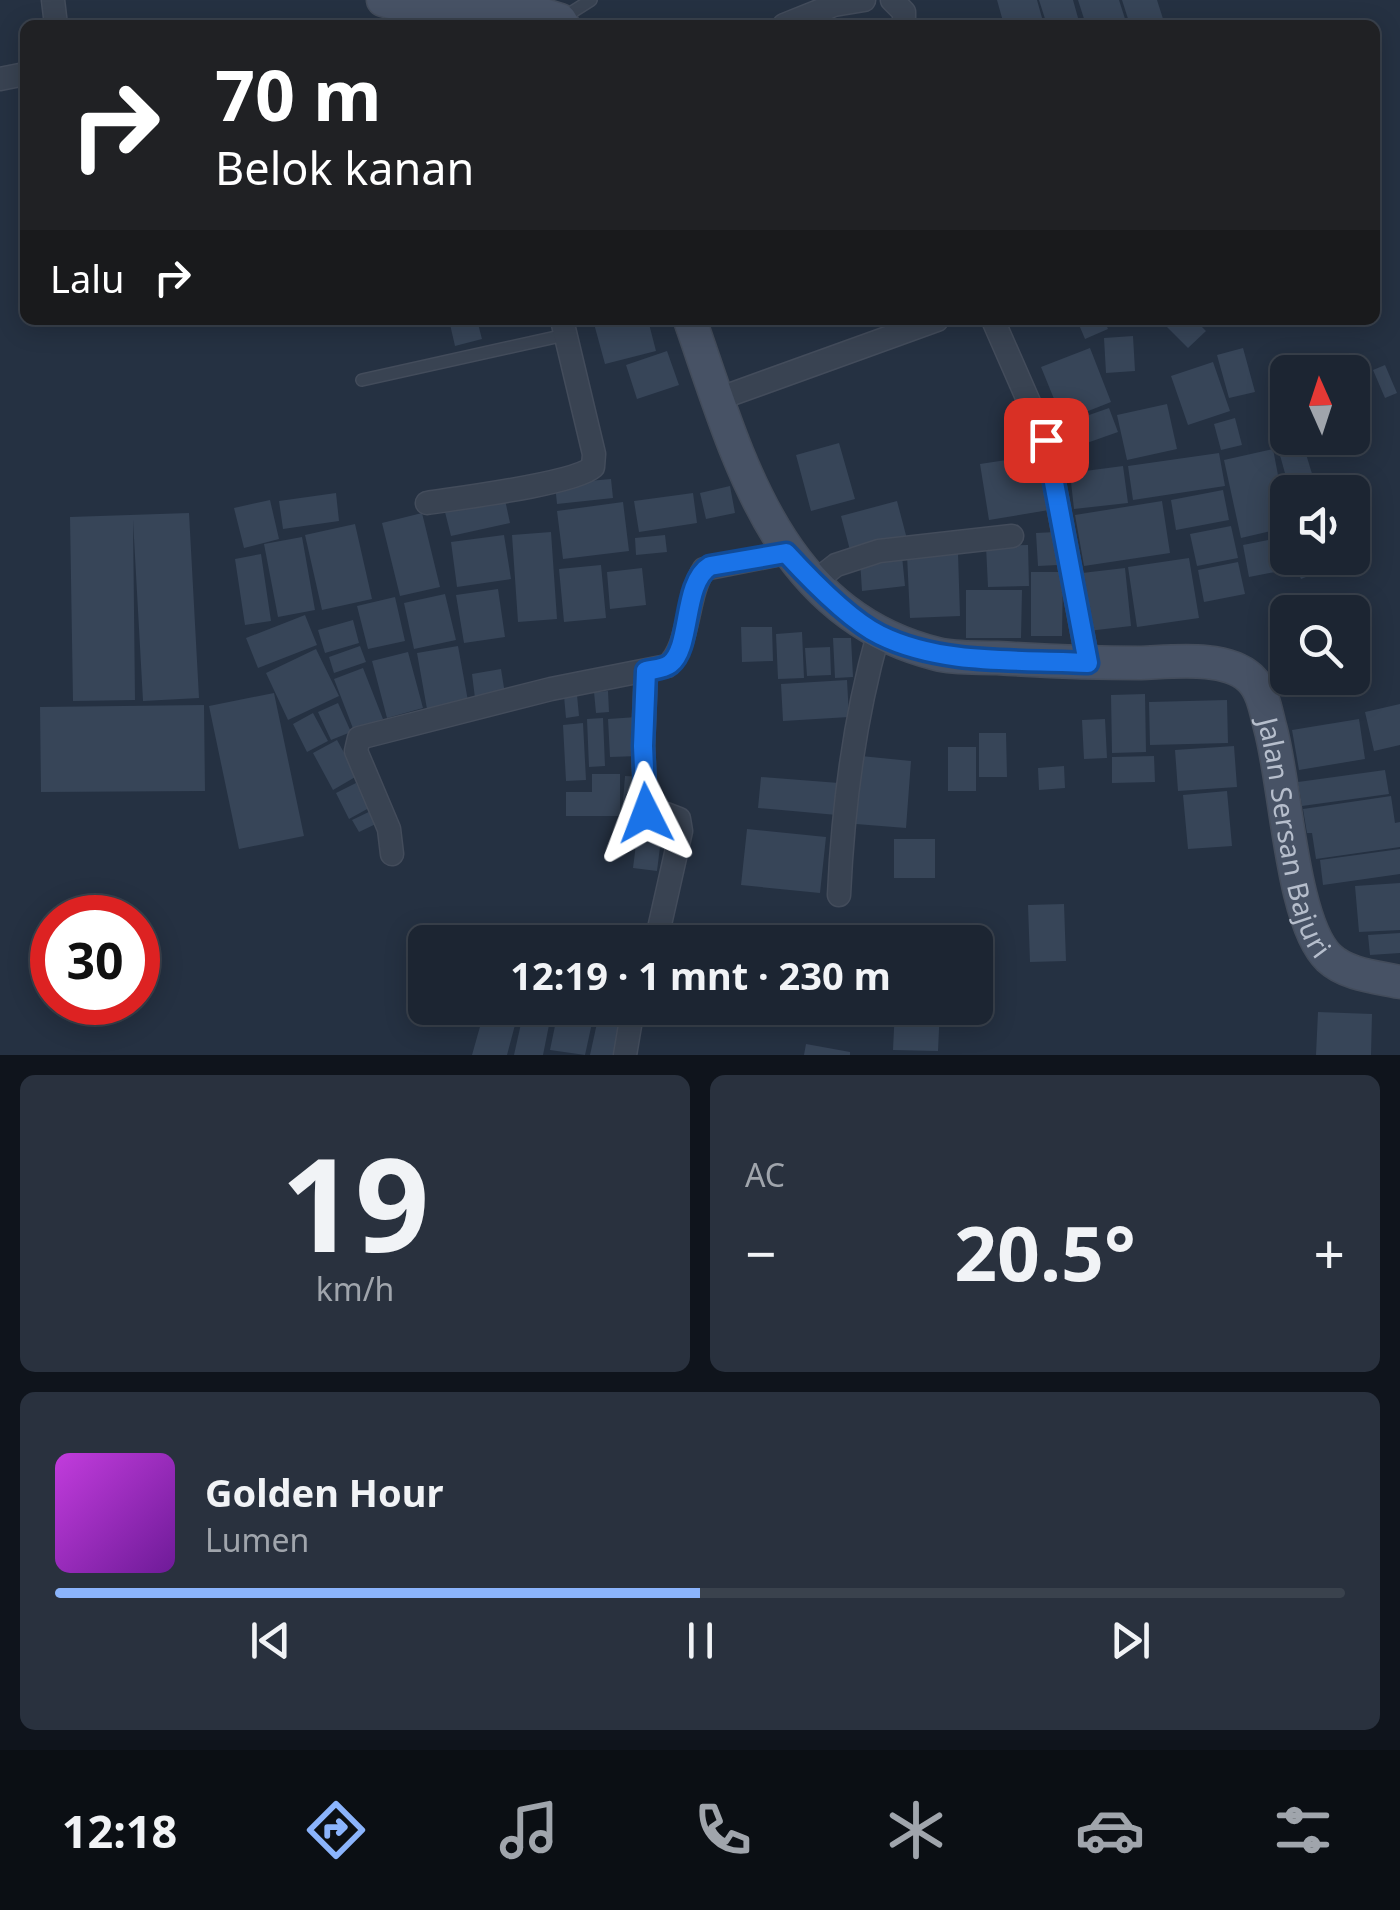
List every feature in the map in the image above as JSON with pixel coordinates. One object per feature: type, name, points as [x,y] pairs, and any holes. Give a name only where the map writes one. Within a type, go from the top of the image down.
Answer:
[{"type":"main road","points":[[383,0],[398,4],[515,6],[556,20]]},
{"type":"main road","name":"Jalan Sersan Bajuri","points":[[692,325],[747,482],[786,553],[813,583],[878,635],[940,656],[1088,663],[1215,662],[1250,678],[1261,696],[1278,757],[1303,912],[1320,948],[1332,961],[1360,974],[1400,982]]},
{"type":"street","points":[[796,20],[834,5],[864,0]]},
{"type":"street","points":[[718,399],[923,325]]},
{"type":"street","points":[[995,325],[1046,440],[1088,663]]},
{"type":"street","points":[[427,503],[590,470],[594,454],[564,328]]},
{"type":"street","points":[[813,583],[836,565],[879,552],[1012,536]]},
{"type":"street","points":[[392,854],[390,829],[356,751],[359,738],[551,690],[667,666],[676,656],[696,583],[704,569],[786,553]]},
{"type":"street","points":[[839,896],[842,835],[860,696],[878,635]]},
{"type":"street","points":[[646,671],[646,813],[679,819],[681,832],[660,925]]},
{"type":"street","points":[[625,1055],[631,1025]]},
{"type":"lane","points":[[565,20],[591,0]]},
{"type":"lane","points":[[362,380],[564,328]]},
{"type":"building","points":[[997,0],[1037,0],[1043,20],[1003,20]]},
{"type":"building","points":[[1039,0],[1073,0],[1079,20],[1045,20]]},
{"type":"building","points":[[1078,0],[1119,0],[1125,20],[1084,20]]},
{"type":"building","points":[[1122,0],[1157,0],[1163,20],[1128,20]]},
{"type":"building","points":[[450,325],[478,325],[482,339],[455,346]]},
{"type":"building","points":[[594,325],[649,325],[656,351],[605,364]]},
{"type":"building","points":[[1079,325],[1106,325],[1108,329],[1085,339]]},
{"type":"building","points":[[1165,325],[1200,325],[1206,331],[1188,348]]},
{"type":"building","points":[[1133,336],[1135,371],[1106,373],[1104,338]]},
{"type":"building","points":[[1090,348],[1111,402],[1063,421],[1041,367]]},
{"type":"building","points":[[1243,348],[1255,392],[1229,398],[1217,355]]},
{"type":"building","points":[[667,351],[679,385],[637,399],[626,365]]},
{"type":"building","points":[[1213,362],[1230,411],[1188,425],[1171,376]]},
{"type":"building","points":[[1385,365],[1397,393],[1385,398],[1373,370]]},
{"type":"building","points":[[1167,404],[1177,449],[1127,460],[1117,415]]},
{"type":"building","points":[[1109,408],[1118,432],[1084,444],[1075,420]]},
{"type":"building","points":[[1235,418],[1242,445],[1221,450],[1214,424]]},
{"type":"building","points":[[839,443],[855,499],[811,511],[796,455]]},
{"type":"building","points":[[1270,450],[1270,455],[1274,455],[1278,475],[1270,475],[1270,531],[1241,538],[1224,460]]},
{"type":"building","points":[[1219,453],[1225,486],[1133,500],[1128,466]]},
{"type":"building","points":[[1040,455],[1049,510],[989,520],[980,464]]},
{"type":"building","points":[[1280,455],[1306,455],[1312,475],[1286,475]]},
{"type":"building","points":[[1123,466],[1128,503],[1074,509],[1070,473]]},
{"type":"building","points":[[611,479],[613,498],[557,504],[555,484]]},
{"type":"building","points":[[730,486],[735,513],[706,519],[700,493]]},
{"type":"building","points":[[1223,490],[1229,520],[1176,530],[1171,500]]},
{"type":"building","points":[[336,493],[339,521],[283,529],[279,501]]},
{"type":"building","points":[[693,493],[697,523],[639,532],[634,501]]},
{"type":"building","points":[[504,495],[510,523],[451,536],[444,508]]},
{"type":"building","points":[[270,500],[279,539],[244,548],[234,508]]},
{"type":"building","points":[[897,501],[907,539],[851,554],[841,516]]},
{"type":"building","points":[[1162,501],[1170,553],[1084,566],[1075,515]]},
{"type":"building","points":[[623,502],[629,551],[563,559],[557,511]]},
{"type":"building","points":[[189,513],[199,698],[143,701],[133,520],[135,700],[73,701],[70,517]]},
{"type":"building","points":[[422,513],[440,587],[400,596],[382,523]]},
{"type":"building","points":[[355,524],[372,599],[322,610],[305,535]]},
{"type":"building","points":[[1231,526],[1238,558],[1197,566],[1190,534]]},
{"type":"building","points":[[551,532],[557,619],[518,622],[512,535]]},
{"type":"building","points":[[1056,532],[1058,565],[1038,566],[1036,533]]},
{"type":"building","points":[[504,535],[511,579],[457,587],[451,542]]},
{"type":"building","points":[[665,535],[667,552],[636,555],[635,538]]},
{"type":"building","points":[[302,537],[315,610],[278,617],[264,544]]},
{"type":"building","points":[[1270,540],[1270,573],[1249,577],[1243,545]]},
{"type":"building","points":[[1028,545],[1029,586],[988,587],[986,546]]},
{"type":"building","points":[[958,553],[960,616],[910,618],[907,555]]},
{"type":"building","points":[[261,554],[271,621],[245,625],[235,559]]},
{"type":"building","points":[[902,556],[905,586],[862,591],[860,560]]},
{"type":"building","points":[[1189,558],[1199,618],[1137,627],[1128,567]]},
{"type":"building","points":[[1238,562],[1245,594],[1204,602],[1198,570]]},
{"type":"building","points":[[601,565],[606,618],[564,622],[559,569]]},
{"type":"building","points":[[642,568],[646,605],[610,609],[607,572]]},
{"type":"building","points":[[1125,568],[1131,626],[1088,631],[1082,573]]},
{"type":"building","points":[[1031,572],[1063,572],[1062,636],[1031,636]]},
{"type":"building","points":[[498,589],[505,637],[464,643],[456,595]]},
{"type":"building","points":[[966,590],[1022,590],[1021,638],[966,638]]},
{"type":"building","points":[[445,594],[456,640],[414,649],[404,603]]},
{"type":"building","points":[[395,597],[405,641],[368,649],[357,606]]},
{"type":"building","points":[[305,615],[317,645],[258,668],[246,638]]},
{"type":"building","points":[[353,620],[359,643],[325,653],[318,630]]},
{"type":"building","points":[[741,627],[772,627],[773,661],[742,662]]},
{"type":"building","points":[[802,632],[804,678],[778,679],[776,634]]},
{"type":"building","points":[[833,638],[851,638],[853,677],[835,678]]},
{"type":"building","points":[[360,646],[366,662],[334,673],[329,657]]},
{"type":"building","points":[[458,646],[468,701],[427,709],[417,653]]},
{"type":"building","points":[[830,647],[831,675],[807,676],[805,648]]},
{"type":"building","points":[[316,649],[339,696],[288,720],[266,673]]},
{"type":"building","points":[[408,652],[423,708],[387,718],[372,661]]},
{"type":"building","points":[[363,668],[383,719],[354,731],[334,679]]},
{"type":"building","points":[[501,669],[505,694],[475,698],[472,674]]},
{"type":"building","points":[[847,680],[849,717],[783,721],[781,684]]},
{"type":"building","points":[[608,691],[609,712],[596,713],[594,692]]},
{"type":"building","points":[[274,693],[304,836],[239,849],[209,706]]},
{"type":"building","points":[[1145,694],[1146,752],[1112,753],[1111,695]]},
{"type":"building","points":[[577,695],[579,716],[566,718],[564,696]]},
{"type":"building","points":[[1227,700],[1228,743],[1150,745],[1149,702]]},
{"type":"building","points":[[338,703],[351,732],[331,740],[318,712]]},
{"type":"building","points":[[1400,704],[1400,745],[1374,751],[1365,712]]},
{"type":"building","points":[[204,705],[205,791],[41,792],[40,707]]},
{"type":"building","points":[[313,713],[328,741],[307,752],[293,724]]},
{"type":"building","points":[[637,717],[639,756],[610,757],[608,719]]},
{"type":"building","points":[[603,718],[605,766],[589,767],[587,719]]},
{"type":"building","points":[[1105,719],[1107,758],[1084,759],[1082,720]]},
{"type":"building","points":[[1359,719],[1365,759],[1299,770],[1292,730]]},
{"type":"building","points":[[583,723],[586,780],[566,781],[563,725]]},
{"type":"building","points":[[979,733],[1006,733],[1007,777],[979,777]]},
{"type":"building","points":[[337,740],[357,776],[333,790],[313,753]]},
{"type":"building","points":[[1234,746],[1237,787],[1178,791],[1175,750]]},
{"type":"building","points":[[948,747],[976,747],[976,791],[948,791]]},
{"type":"building","points":[[861,756],[911,761],[906,828],[856,824]]},
{"type":"building","points":[[1154,756],[1155,782],[1112,783],[1112,757]]},
{"type":"building","points":[[1064,766],[1065,788],[1039,790],[1038,768]]},
{"type":"building","points":[[1385,770],[1389,794],[1302,806],[1298,782]]},
{"type":"building","points":[[592,774],[620,774],[620,816],[566,816],[566,792],[592,792]]},
{"type":"building","points":[[625,776],[643,777],[640,815],[622,814]]},
{"type":"building","points":[[761,777],[839,783],[837,815],[758,808]]},
{"type":"building","points":[[356,783],[369,808],[349,819],[336,793]]},
{"type":"building","points":[[1227,791],[1232,846],[1188,849],[1183,795]]},
{"type":"building","points":[[1391,796],[1395,823],[1400,822],[1400,847],[1316,859],[1303,809]]},
{"type":"building","points":[[377,808],[384,820],[359,832],[352,820]]},
{"type":"building","points":[[639,820],[663,823],[657,871],[633,868]]},
{"type":"building","points":[[747,829],[826,837],[820,893],[741,885]]},
{"type":"building","points":[[894,839],[935,839],[935,878],[894,878]]},
{"type":"building","points":[[1400,849],[1400,874],[1323,885],[1320,860]]},
{"type":"building","points":[[1400,883],[1400,930],[1359,932],[1355,886]]},
{"type":"building","points":[[1064,904],[1066,961],[1030,962],[1028,905]]},
{"type":"building","points":[[1400,933],[1400,953],[1370,955],[1368,935]]},
{"type":"building","points":[[1318,1012],[1372,1014],[1371,1055],[1316,1055]]},
{"type":"building","points":[[480,1025],[515,1025],[507,1055],[472,1055]]},
{"type":"building","points":[[521,1025],[549,1025],[543,1055],[514,1055]]},
{"type":"building","points":[[555,1025],[592,1025],[585,1055],[550,1050]]},
{"type":"building","points":[[597,1025],[624,1025],[618,1055],[590,1055]]},
{"type":"building","points":[[894,1025],[939,1025],[938,1051],[893,1050]]},
{"type":"building","points":[[806,1044],[850,1052],[850,1055],[804,1055]]},
{"type":"route","points":[[646,813],[646,671],[673,662],[696,583],[710,566],[786,553],[813,583],[878,635],[940,656],[1088,663],[1046,440]]}]
